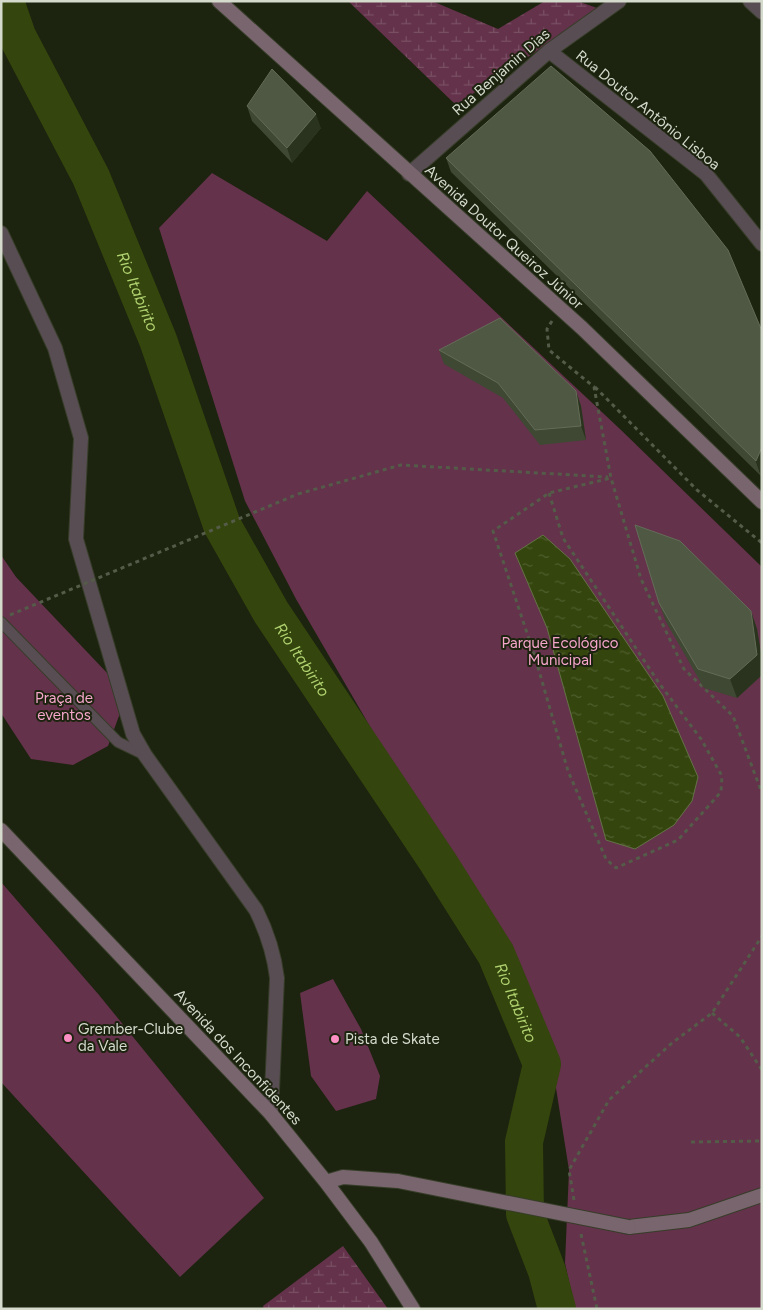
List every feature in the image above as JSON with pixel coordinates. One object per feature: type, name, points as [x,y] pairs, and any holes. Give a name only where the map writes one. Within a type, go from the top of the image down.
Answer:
[{"type":"main road","name":"Avenida Doutor Queiroz Júnior","points":[[219,1],[561,309],[762,502]]},
{"type":"main road","name":"Avenida dos Inconfidentes","points":[[1,830],[271,1114],[371,1242],[410,1300],[413,1309]]},
{"type":"main road","points":[[326,1182],[343,1177],[398,1181],[629,1227],[689,1220],[762,1195]]},
{"type":"street","name":"Rua Benjamin Dias","points":[[409,174],[549,51],[619,1]]},
{"type":"street","points":[[750,1],[762,12]]},
{"type":"street","name":"Rua Doutor Antônio Lisboa","points":[[549,51],[706,174],[762,244]]},
{"type":"street","points":[[1,233],[54,348],[81,438],[76,539],[133,734],[145,754],[256,910],[267,933],[274,956],[277,978],[271,1114]]},
{"type":"lane","points":[[5,619],[118,742],[145,754]]},
{"type":"path","points":[[561,309],[547,329],[549,350],[594,387],[697,490],[762,543]]},
{"type":"path","points":[[594,387],[611,478],[640,579],[684,669],[734,716],[762,793]]},
{"type":"path","points":[[5,619],[298,494],[401,465],[611,478]]},
{"type":"path","points":[[549,493],[563,538],[659,683],[701,739],[722,776],[721,792],[678,840],[616,868],[606,859],[568,771],[535,657],[493,531],[549,493],[611,478]]},
{"type":"path","points":[[608,1100],[672,1043],[712,1013],[762,936]]},
{"type":"path","points":[[712,1013],[740,1037],[762,1070]]},
{"type":"path","points":[[691,1142],[762,1141]]},
{"type":"green space","points":[[348,1],[432,1],[498,29],[545,1],[577,1],[600,9],[456,105]]},
{"type":"green space","name":"Parque Ecológico Municipal","points":[[212,173],[327,241],[367,191],[621,430],[762,567],[762,1309],[575,1309],[565,1263],[569,1170],[552,1063],[505,949],[408,792],[296,599],[245,501],[159,228]]},
{"type":"green space","name":"Praça de eventos","points":[[1,555],[16,577],[127,694],[108,746],[73,765],[31,759],[1,713]]},
{"type":"green space","name":"Grember-Clube da Vale","points":[[1,882],[99,995],[264,1198],[180,1277],[1,1082]]},
{"type":"green space","name":"Pista de Skate","points":[[333,979],[361,1029],[380,1076],[376,1099],[336,1111],[311,1076],[300,993]]},
{"type":"green space","points":[[343,1246],[388,1309],[264,1309],[263,1306]]},
{"type":"water","points":[[543,535],[570,559],[663,696],[698,777],[692,801],[674,825],[635,849],[606,840],[547,628],[515,553]]},
{"type":"building","points":[[551,66],[650,151],[728,250],[762,331],[762,447],[756,461],[446,158]]},
{"type":"building","points":[[272,69],[316,114],[287,148],[247,106]]},
{"type":"building","points":[[500,318],[576,391],[581,426],[535,430],[498,383],[439,350]]},
{"type":"building","points":[[635,525],[680,541],[751,611],[757,655],[730,679],[698,669],[659,603]]},
{"type":"waterway","name":"Rio Itabirito","points":[[5,1],[17,36],[91,177],[158,340],[222,525],[271,612],[438,862],[496,954],[542,1064],[524,1142],[525,1214],[547,1271],[557,1309]]},
{"type":"place","name":"Grember-Clube da Vale","points":[[68,1038]]},
{"type":"place","name":"Pista de Skate","points":[[335,1039]]}]
